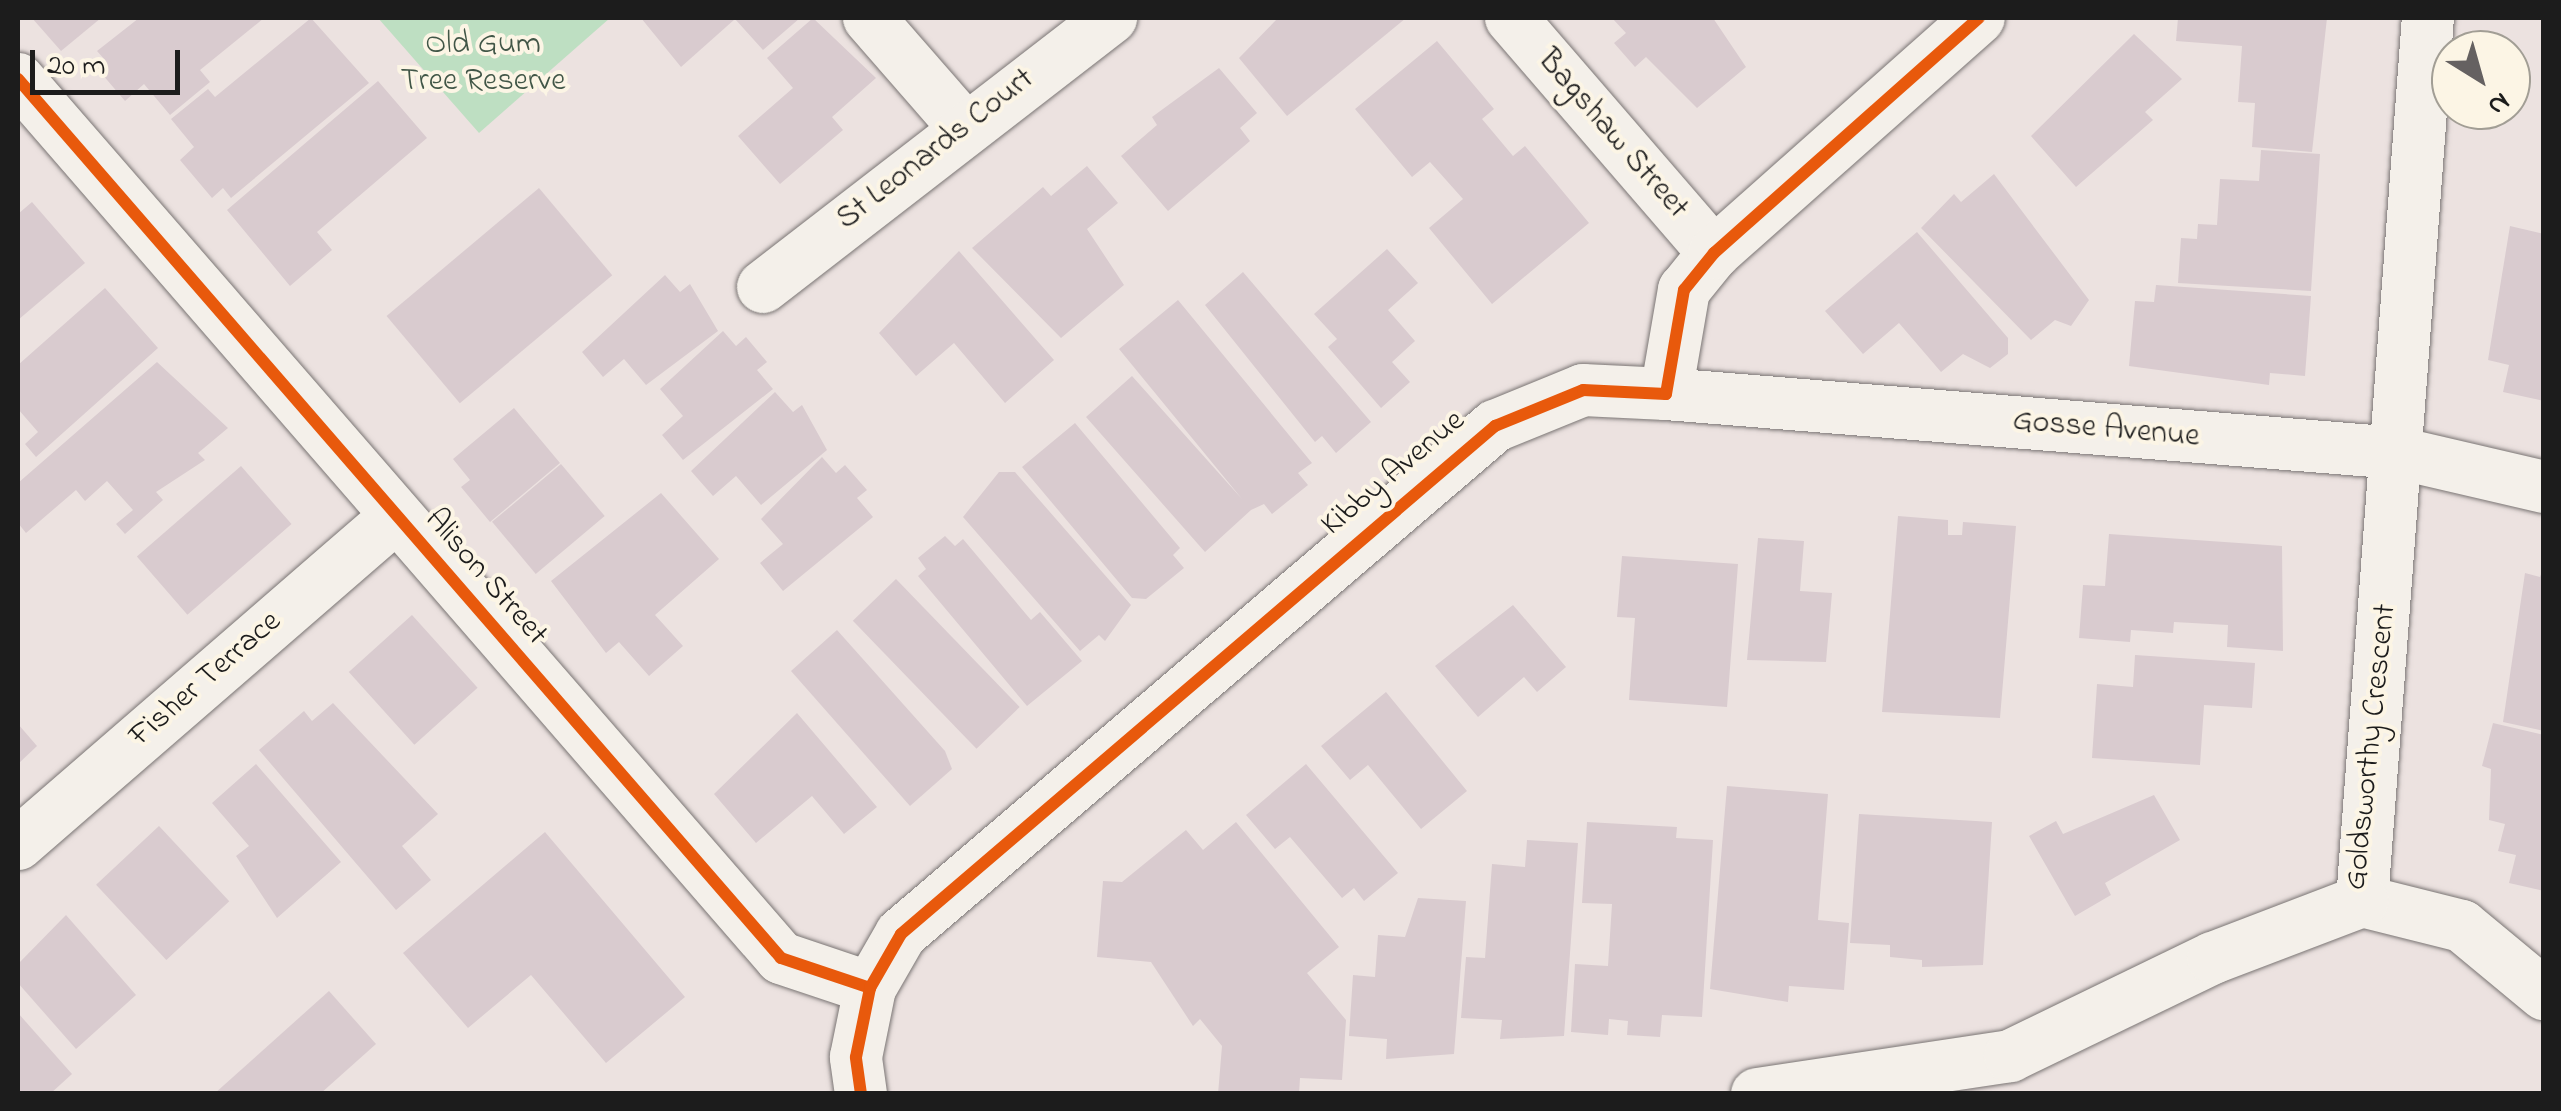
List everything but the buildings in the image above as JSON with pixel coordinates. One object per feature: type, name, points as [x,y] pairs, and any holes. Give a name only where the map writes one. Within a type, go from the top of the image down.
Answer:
[{"type":"street","points":[[869,18],[965,128]]},
{"type":"street","name":"St Leonards Court","points":[[763,287],[1111,18]]},
{"type":"street","name":"Bagshaw Street","points":[[1511,18],[1714,253]]},
{"type":"street","points":[[1666,394],[1684,290],[1714,253],[1980,18]]},
{"type":"street","name":"Goldsworthy Crescent","points":[[1757,1094],[2010,1056],[2213,958],[2362,902],[2428,18]]},
{"type":"street","name":"Alison Street","points":[[18,78],[781,958],[870,988]]},
{"type":"street","name":"Kibby Avenue","points":[[870,988],[900,934],[1495,426],[1583,390],[1666,394]]},
{"type":"street","name":"Gosse Avenue","points":[[1666,394],[2398,453],[2544,486]]},
{"type":"street","name":"Fisher Terrace","points":[[18,844],[395,516]]},
{"type":"street","points":[[2362,902],[2462,926],[2544,994]]},
{"type":"street","points":[[861,1094],[856,1057],[870,988]]},
{"type":"green space","name":"Old Gum Tree Reserve","points":[[378,18],[610,18],[479,133]]},
{"type":"cycle path","points":[[861,1094],[856,1057],[870,988],[901,934],[1495,426],[1583,390],[1666,394],[1684,290],[1714,253],[1979,18]]},
{"type":"cycle path","points":[[18,79],[781,958],[870,988]]}]
